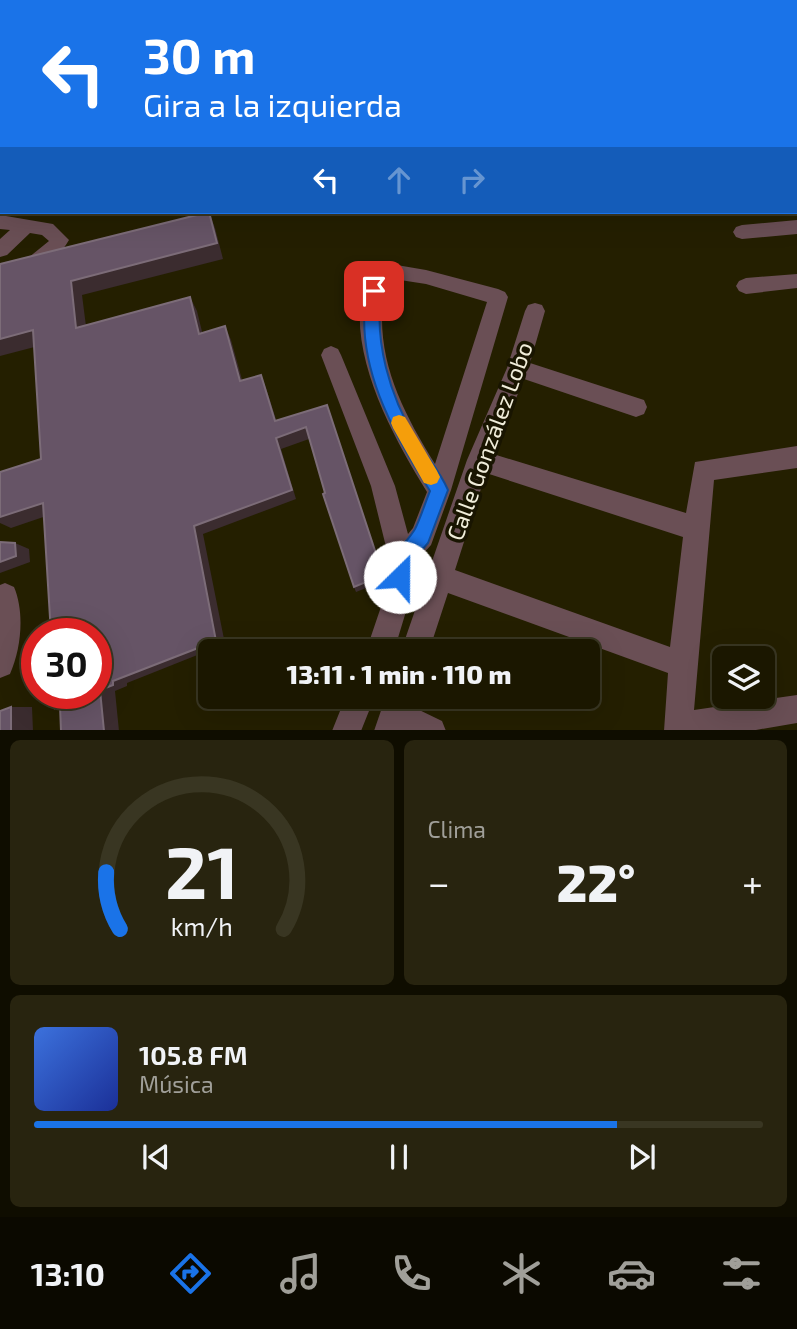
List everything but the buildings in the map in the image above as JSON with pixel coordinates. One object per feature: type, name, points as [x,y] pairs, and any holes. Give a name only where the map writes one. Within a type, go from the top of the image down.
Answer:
[{"type":"street","points":[[263,0],[269,0]]},
{"type":"street","points":[[0,222],[47,229],[60,240],[52,254],[29,266],[0,271]]},
{"type":"street","points":[[0,250],[26,226]]},
{"type":"street","points":[[741,232],[797,227]]},
{"type":"street","points":[[401,559],[422,536],[439,490],[498,297],[426,277],[379,269],[370,314],[373,345],[387,395],[408,442],[439,490]]},
{"type":"street","points":[[746,286],[797,281]]},
{"type":"street","name":"Calle González Lobo","points":[[419,639],[479,460],[518,368],[535,311]]},
{"type":"street","points":[[331,355],[383,486],[401,559],[398,595],[384,639]]},
{"type":"street","points":[[518,368],[636,407]]},
{"type":"street","points":[[797,457],[703,470],[682,665],[678,729],[797,709]]},
{"type":"street","points":[[479,460],[697,529]]},
{"type":"street","points":[[440,577],[682,665]]},
{"type":"street","points":[[0,664],[6,651],[5,596]]},
{"type":"street","points":[[346,730],[355,709]]},
{"type":"street","points":[[394,713],[432,730]]},
{"type":"slow traffic","points":[[399,423],[431,477]]},
{"type":"route","points":[[374,291],[370,314],[373,345],[387,395],[408,442],[439,490],[422,536],[401,559],[400,577]]}]
